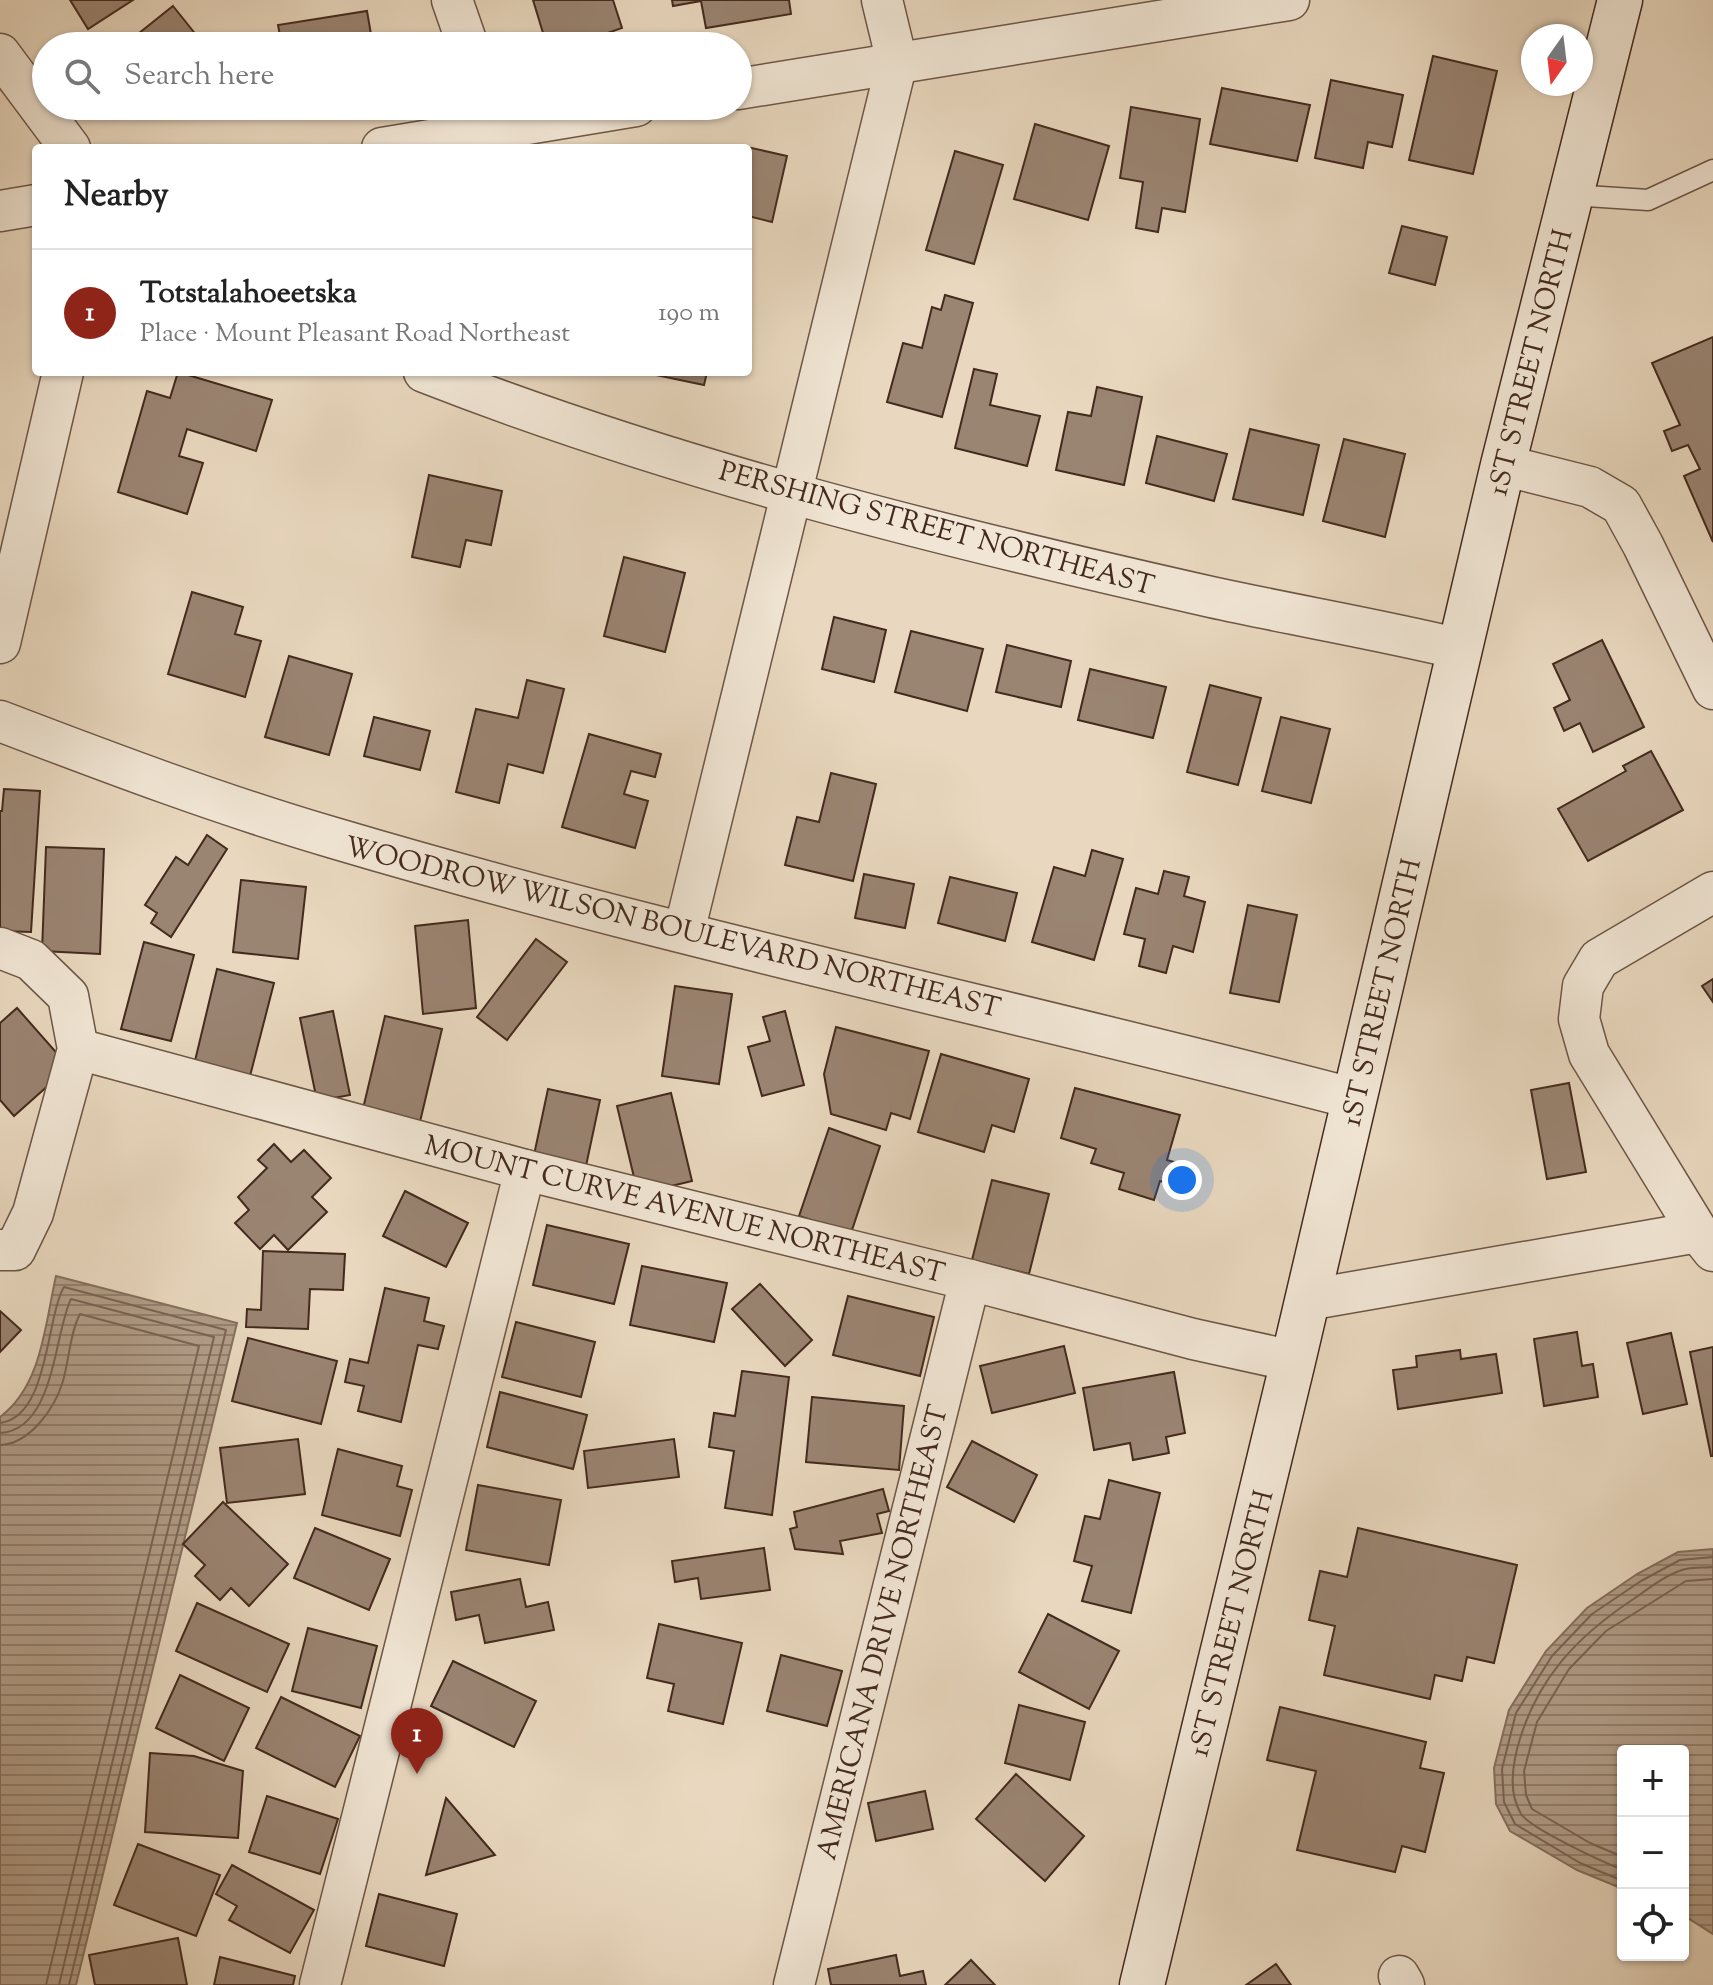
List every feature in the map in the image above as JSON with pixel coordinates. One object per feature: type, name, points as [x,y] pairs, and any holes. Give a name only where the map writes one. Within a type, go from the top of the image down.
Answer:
[{"type":"street","points":[[452,0],[463,32]]},
{"type":"street","points":[[684,932],[897,62],[882,0]]},
{"type":"street","points":[[752,87],[1289,0]]},
{"type":"street","name":"1ST STREET NORTH","points":[[1142,1985],[1293,1361],[1503,465],[1620,0]]},
{"type":"street","points":[[0,54],[32,97]]},
{"type":"street","points":[[49,120],[67,144]]},
{"type":"street","points":[[397,144],[486,120]]},
{"type":"street","points":[[0,211],[32,206]]},
{"type":"street","points":[[0,643],[62,376]]},
{"type":"street","name":"PERSHING STREET NORTHEAST","points":[[434,376],[632,445],[792,492],[1013,550],[1213,597],[1460,649]]},
{"type":"street","points":[[1503,465],[1590,487],[1621,505],[1713,689]]},
{"type":"street","name":"WOODROW WILSON BOULEVARD NORTHEAST","points":[[0,721],[158,781],[330,837],[509,889],[1355,1099]]},
{"type":"street","points":[[1307,1300],[1705,1242],[1589,1054],[1579,1019],[1583,986],[1599,959],[1713,892]]},
{"type":"street","points":[[0,948],[31,960],[68,996],[78,1049],[33,1213],[15,1250],[0,1250]]},
{"type":"street","name":"MOUNT CURVE AVENUE NORTHEAST","points":[[78,1049],[525,1170],[970,1280],[1193,1339],[1293,1361]]},
{"type":"street","points":[[320,1985],[525,1170]]},
{"type":"street","name":"AMERICANA DRIVE NORTHEAST","points":[[794,1985],[970,1280]]},
{"type":"lane","points":[[1571,195],[1648,200],[1713,170]]},
{"type":"water","points":[[56,1276],[237,1323],[76,1985],[0,1985],[0,1417],[25,1389],[33,1371],[45,1334]]},
{"type":"water","points":[[1713,1549],[1713,1934],[1689,1919],[1689,1745],[1617,1745],[1617,1887],[1577,1870],[1510,1831],[1496,1804],[1494,1768],[1509,1710],[1546,1651],[1587,1608],[1637,1574],[1678,1552]]},
{"type":"building","points":[[70,0],[133,0],[88,29]]},
{"type":"building","points":[[533,0],[613,0],[622,28],[611,32],[543,32]]},
{"type":"building","points":[[672,0],[789,0],[791,14],[706,28],[701,1],[673,6]]},
{"type":"building","points":[[173,6],[194,32],[140,32]]},
{"type":"building","points":[[367,11],[371,32],[279,32],[278,25]]},
{"type":"building","points":[[1433,56],[1497,71],[1473,174],[1409,160]]},
{"type":"building","points":[[1331,80],[1403,95],[1392,147],[1368,142],[1363,168],[1315,158]]},
{"type":"building","points":[[1222,88],[1310,105],[1297,161],[1210,144]]},
{"type":"building","points":[[1131,107],[1200,119],[1185,212],[1162,208],[1158,232],[1136,228],[1143,182],[1120,178]]},
{"type":"building","points":[[1035,124],[1109,146],[1088,220],[1014,199]]},
{"type":"building","points":[[752,148],[787,156],[772,222],[752,217]]},
{"type":"building","points":[[955,151],[1003,165],[974,264],[926,250]]},
{"type":"building","points":[[1402,226],[1447,237],[1435,285],[1389,273]]},
{"type":"building","points":[[945,295],[973,303],[942,417],[887,402],[903,343],[922,348],[932,307],[941,310]]},
{"type":"building","points":[[1713,337],[1713,542],[1684,476],[1700,469],[1688,445],[1672,451],[1664,431],[1680,425],[1652,363]]},
{"type":"building","points":[[974,369],[997,374],[990,405],[1040,416],[1027,466],[955,448]]},
{"type":"building","points":[[177,376],[191,376],[272,400],[256,451],[187,429],[179,456],[203,463],[187,514],[118,492],[147,391],[170,398]]},
{"type":"building","points":[[661,376],[706,376],[704,385]]},
{"type":"building","points":[[1097,387],[1142,397],[1124,485],[1056,470],[1068,412],[1091,416]]},
{"type":"building","points":[[1250,429],[1319,445],[1303,515],[1233,499]]},
{"type":"building","points":[[1157,436],[1227,454],[1214,501],[1146,483]]},
{"type":"building","points":[[1344,439],[1405,454],[1385,537],[1323,521]]},
{"type":"building","points":[[429,475],[502,491],[491,545],[466,540],[460,567],[412,557]]},
{"type":"building","points":[[624,557],[685,573],[665,652],[604,636]]},
{"type":"building","points":[[192,592],[243,607],[235,634],[261,641],[245,697],[168,674]]},
{"type":"building","points":[[834,617],[886,630],[874,682],[822,669]]},
{"type":"building","points":[[911,631],[983,649],[967,711],[895,692]]},
{"type":"building","points":[[1602,640],[1644,727],[1593,752],[1580,723],[1564,731],[1554,708],[1570,700],[1553,664]]},
{"type":"building","points":[[1007,645],[1071,661],[1061,707],[996,692]]},
{"type":"building","points":[[289,656],[352,674],[329,755],[265,737]]},
{"type":"building","points":[[1090,669],[1166,687],[1153,738],[1078,720]]},
{"type":"building","points":[[527,680],[564,689],[543,773],[508,764],[499,803],[456,792],[476,709],[518,718]]},
{"type":"building","points":[[1210,685],[1261,698],[1238,785],[1187,772]]},
{"type":"building","points":[[374,717],[430,731],[420,770],[364,756]]},
{"type":"building","points":[[1281,717],[1330,729],[1311,803],[1262,791]]},
{"type":"building","points":[[589,734],[661,754],[655,777],[631,771],[624,794],[648,801],[635,848],[562,827]]},
{"type":"building","points":[[1651,751],[1683,810],[1588,861],[1558,809],[1626,771],[1623,766]]},
{"type":"building","points":[[831,773],[876,784],[853,881],[785,865],[797,817],[819,822]]},
{"type":"building","points":[[4,789],[40,791],[31,932],[0,931],[0,811]]},
{"type":"building","points":[[207,835],[227,849],[171,937],[151,923],[157,913],[145,905],[176,857],[188,865]]},
{"type":"building","points":[[46,847],[104,849],[100,954],[42,951]]},
{"type":"building","points":[[1092,850],[1123,859],[1094,960],[1032,942],[1054,867],[1085,876]]},
{"type":"building","points":[[1164,871],[1189,877],[1184,896],[1205,902],[1193,952],[1173,946],[1166,973],[1139,966],[1145,939],[1124,934],[1136,888],[1158,894]]},
{"type":"building","points":[[864,874],[914,884],[905,928],[855,918]]},
{"type":"building","points":[[950,877],[1017,893],[1005,941],[938,923]]},
{"type":"building","points":[[241,880],[306,887],[298,959],[233,952]]},
{"type":"building","points":[[1248,905],[1297,915],[1279,1002],[1230,993]]},
{"type":"building","points":[[468,920],[476,1008],[423,1014],[415,926]]},
{"type":"building","points":[[536,939],[567,962],[507,1040],[477,1017]]},
{"type":"building","points":[[144,942],[194,955],[171,1041],[121,1029]]},
{"type":"building","points":[[217,969],[274,983],[249,1080],[194,1065]]},
{"type":"building","points":[[1713,979],[1713,1002],[1702,986]]},
{"type":"building","points":[[675,986],[732,994],[719,1084],[662,1076]]},
{"type":"building","points":[[17,1008],[69,1067],[14,1116],[0,1100],[0,1023]]},
{"type":"building","points":[[333,1011],[350,1095],[317,1101],[300,1018]]},
{"type":"building","points":[[785,1011],[804,1085],[762,1096],[748,1047],[770,1041],[763,1017]]},
{"type":"building","points":[[385,1016],[442,1029],[419,1126],[362,1113]]},
{"type":"building","points":[[836,1027],[929,1051],[910,1119],[891,1113],[886,1130],[831,1114],[824,1074]]},
{"type":"building","points":[[941,1054],[1029,1079],[1014,1132],[992,1125],[984,1152],[918,1132]]},
{"type":"building","points":[[1569,1083],[1586,1172],[1547,1179],[1531,1090]]},
{"type":"building","points":[[1075,1088],[1180,1115],[1167,1160],[1181,1164],[1175,1185],[1160,1181],[1154,1200],[1119,1189],[1124,1173],[1091,1163],[1096,1149],[1061,1138]]},
{"type":"building","points":[[548,1089],[600,1100],[586,1166],[534,1155]]},
{"type":"building","points":[[671,1093],[692,1181],[638,1194],[617,1106]]},
{"type":"building","points":[[829,1128],[880,1146],[851,1233],[799,1216]]},
{"type":"building","points":[[274,1144],[291,1162],[304,1150],[331,1178],[312,1197],[327,1212],[288,1250],[274,1235],[260,1249],[235,1223],[249,1210],[238,1197],[267,1168],[258,1160]]},
{"type":"building","points":[[992,1180],[1049,1194],[1029,1274],[972,1260]]},
{"type":"building","points":[[405,1191],[468,1223],[446,1267],[383,1236]]},
{"type":"building","points":[[547,1225],[629,1244],[614,1304],[533,1285]]},
{"type":"building","points":[[263,1251],[345,1254],[343,1290],[310,1289],[308,1329],[246,1327],[247,1309],[261,1310]]},
{"type":"building","points":[[642,1266],[727,1283],[714,1342],[630,1325]]},
{"type":"building","points":[[760,1284],[812,1340],[785,1366],[732,1309]]},
{"type":"building","points":[[385,1288],[429,1298],[424,1321],[444,1326],[438,1349],[418,1345],[401,1422],[358,1411],[364,1386],[345,1382],[350,1359],[368,1363]]},
{"type":"building","points":[[848,1296],[934,1317],[920,1376],[833,1355]]},
{"type":"building","points":[[0,1311],[21,1330],[0,1352]]},
{"type":"building","points":[[516,1322],[595,1342],[581,1397],[502,1377]]},
{"type":"building","points":[[1577,1332],[1582,1366],[1593,1364],[1598,1397],[1544,1406],[1534,1339]]},
{"type":"building","points":[[1671,1333],[1687,1404],[1643,1414],[1627,1343]]},
{"type":"building","points":[[248,1338],[337,1361],[321,1424],[232,1401]]},
{"type":"building","points":[[1064,1346],[1075,1393],[992,1413],[980,1366]]},
{"type":"building","points":[[1713,1347],[1713,1456],[1711,1456],[1690,1352]]},
{"type":"building","points":[[1460,1350],[1461,1359],[1496,1354],[1502,1393],[1398,1409],[1393,1370],[1417,1367],[1416,1356]]},
{"type":"building","points":[[742,1371],[789,1377],[772,1515],[725,1508],[734,1451],[709,1447],[714,1413],[735,1416]]},
{"type":"building","points":[[1174,1372],[1185,1433],[1166,1437],[1169,1453],[1133,1460],[1130,1443],[1094,1450],[1083,1388]]},
{"type":"building","points":[[500,1392],[587,1415],[573,1469],[487,1447]]},
{"type":"building","points":[[812,1397],[904,1406],[899,1470],[806,1462]]},
{"type":"building","points":[[298,1439],[305,1494],[227,1503],[220,1448]]},
{"type":"building","points":[[674,1439],[679,1477],[588,1488],[584,1451]]},
{"type":"building","points":[[972,1441],[1037,1475],[1014,1522],[947,1487]]},
{"type":"building","points":[[338,1449],[402,1466],[397,1486],[412,1490],[400,1536],[322,1515]]},
{"type":"building","points":[[1109,1480],[1160,1493],[1131,1613],[1082,1601],[1092,1566],[1074,1561],[1085,1516],[1100,1519]]},
{"type":"building","points":[[478,1485],[561,1500],[549,1565],[466,1550]]},
{"type":"building","points":[[883,1489],[889,1511],[877,1514],[882,1533],[840,1541],[843,1554],[795,1549],[790,1529],[797,1527],[794,1512]]},
{"type":"building","points":[[223,1502],[288,1564],[249,1606],[231,1588],[220,1600],[195,1576],[205,1565],[183,1544]]},
{"type":"building","points":[[315,1528],[390,1559],[369,1610],[294,1578]]},
{"type":"building","points":[[1358,1528],[1517,1565],[1494,1663],[1467,1657],[1462,1681],[1435,1675],[1430,1699],[1324,1675],[1335,1626],[1309,1620],[1320,1571],[1347,1577]]},
{"type":"building","points":[[764,1548],[770,1590],[701,1599],[698,1578],[675,1582],[672,1561]]},
{"type":"building","points":[[520,1579],[526,1607],[548,1602],[554,1630],[485,1643],[479,1615],[456,1620],[451,1592]]},
{"type":"building","points":[[197,1603],[289,1644],[267,1692],[176,1651]]},
{"type":"building","points":[[1048,1614],[1119,1651],[1089,1709],[1019,1672]]},
{"type":"building","points":[[659,1624],[742,1643],[723,1724],[668,1711],[674,1684],[647,1678]]},
{"type":"building","points":[[308,1628],[377,1646],[361,1708],[292,1691]]},
{"type":"building","points":[[781,1655],[842,1671],[827,1726],[767,1711]]},
{"type":"building","points":[[453,1661],[536,1701],[514,1747],[431,1706]]},
{"type":"building","points":[[180,1675],[249,1708],[224,1761],[156,1728]]},
{"type":"building","points":[[281,1697],[360,1736],[335,1787],[256,1748]]},
{"type":"building","points":[[1019,1705],[1085,1722],[1070,1780],[1005,1763]]},
{"type":"building","points":[[1280,1707],[1426,1742],[1420,1768],[1444,1773],[1425,1852],[1402,1846],[1395,1872],[1297,1850],[1316,1771],[1267,1760]]},
{"type":"building","points":[[150,1753],[194,1756],[243,1771],[238,1838],[145,1832]]},
{"type":"building","points":[[1016,1774],[1084,1836],[1045,1881],[976,1819]]},
{"type":"building","points":[[925,1791],[933,1829],[876,1841],[868,1803]]},
{"type":"building","points":[[267,1796],[338,1819],[320,1874],[249,1852]]},
{"type":"building","points":[[446,1798],[495,1855],[426,1875]]},
{"type":"building","points":[[138,1844],[220,1875],[196,1936],[114,1905]]},
{"type":"building","points":[[232,1865],[314,1910],[290,1953],[229,1920],[237,1906],[216,1894]]},
{"type":"building","points":[[379,1894],[457,1914],[444,1966],[366,1946]]},
{"type":"building","points":[[178,1938],[187,1985],[95,1985],[89,1955]]},
{"type":"building","points":[[896,1955],[900,1976],[923,1971],[926,1985],[831,1985],[828,1969]]},
{"type":"building","points":[[220,1957],[295,1976],[293,1985],[214,1985]]},
{"type":"building","points":[[971,1960],[995,1985],[945,1985]]},
{"type":"building","points":[[1276,1964],[1291,1985],[1246,1985]]},
{"type":"place","name":"Totstalahoeetska","points":[[417,1774]]}]
